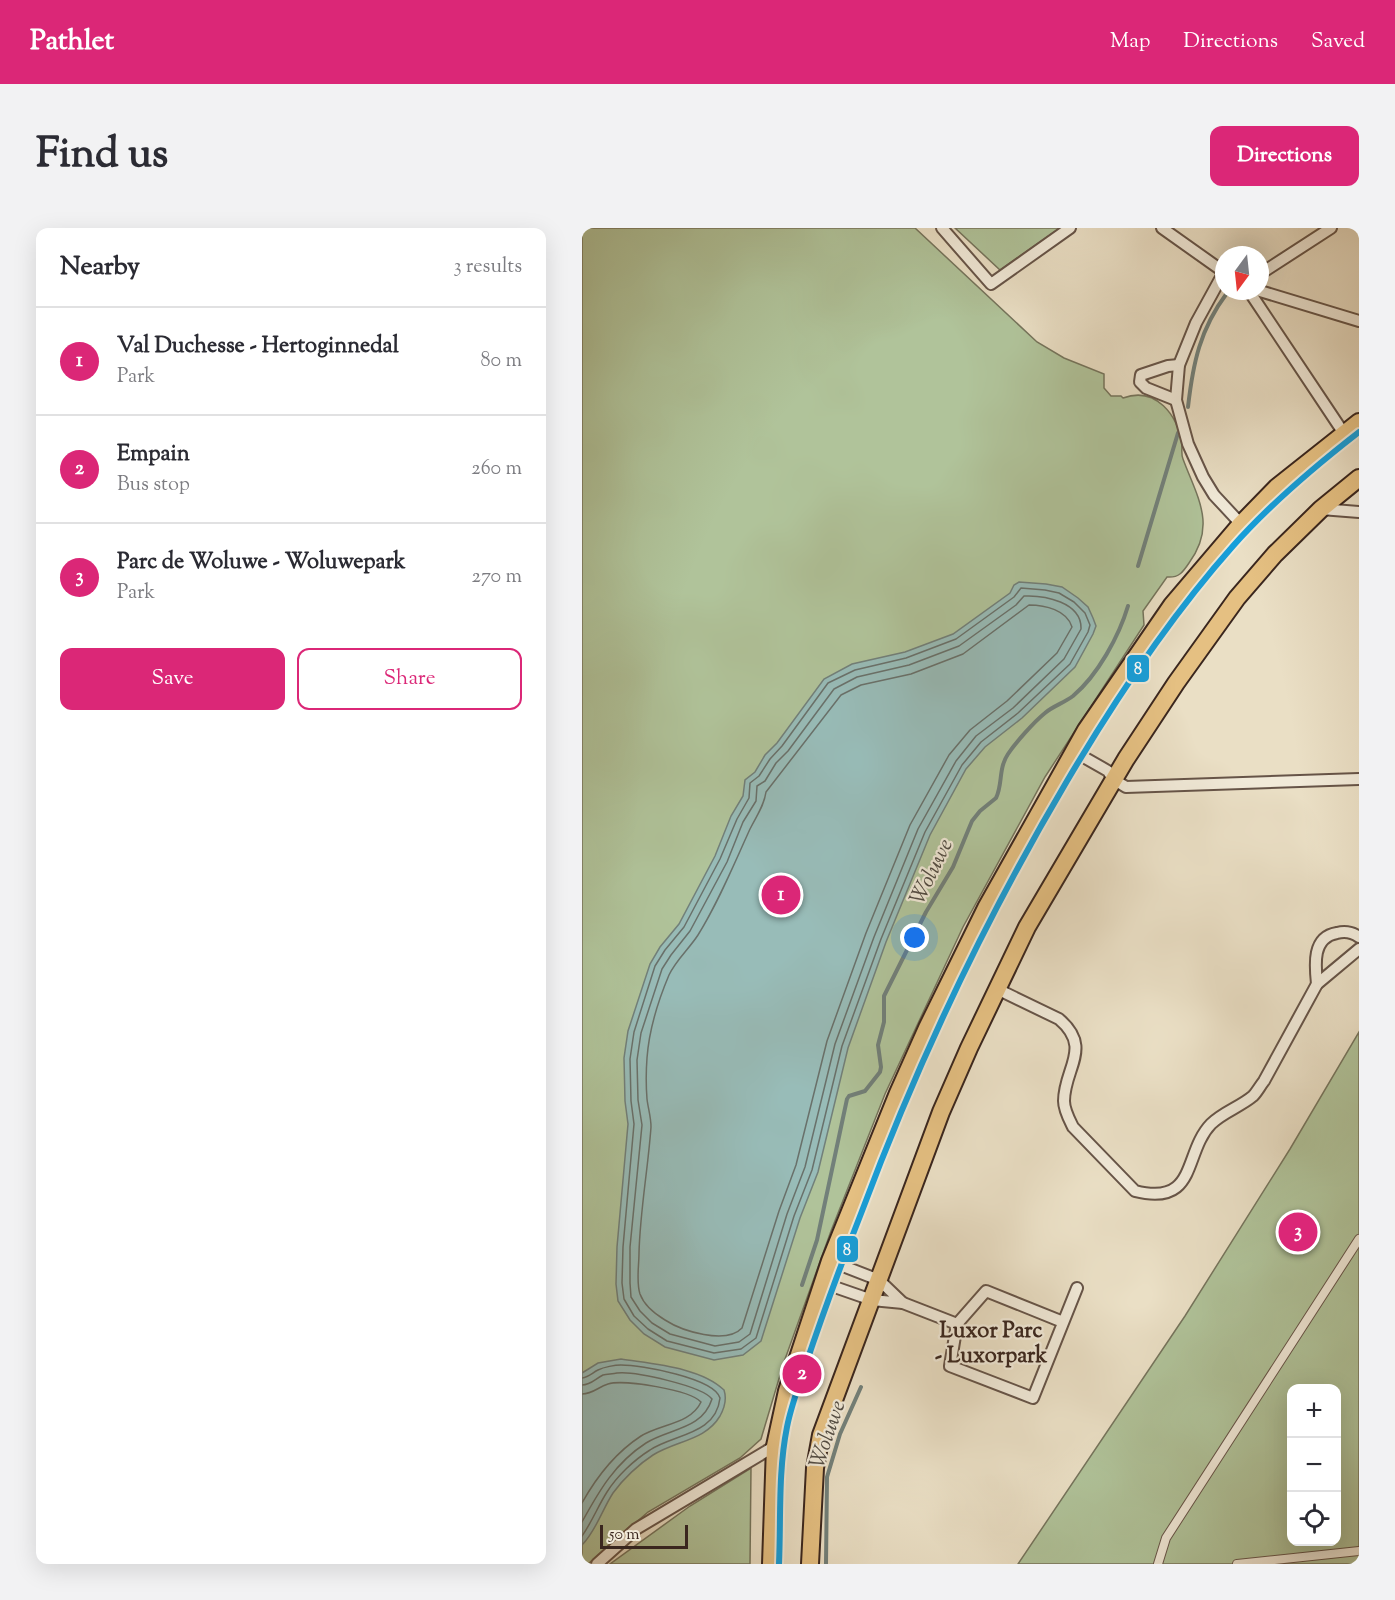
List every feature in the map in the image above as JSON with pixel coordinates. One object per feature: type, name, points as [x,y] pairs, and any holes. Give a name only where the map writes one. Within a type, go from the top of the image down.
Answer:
[{"type":"main road","points":[[771,1564],[775,1446],[787,1391],[830,1261],[927,1028],[986,908],[1073,751],[1118,680],[1172,605],[1241,524],[1277,487],[1343,432],[1359,422]]},
{"type":"main road","points":[[810,1564],[814,1468],[821,1435],[941,1112],[1027,927],[1113,779],[1176,683],[1237,597],[1275,554],[1321,509],[1359,478]]},
{"type":"street","points":[[942,228],[991,284],[1070,228]]},
{"type":"street","points":[[1162,228],[1215,266]]},
{"type":"street","points":[[1269,268],[1331,228]]},
{"type":"street","points":[[1215,288],[1196,323],[1179,364],[1176,400],[1188,444],[1203,477],[1214,495],[1241,524]]},
{"type":"street","points":[[1269,294],[1359,321]]},
{"type":"street","points":[[1255,300],[1343,432]]},
{"type":"street","points":[[1176,400],[1146,388],[1140,382],[1141,375],[1179,364]]},
{"type":"street","points":[[1321,509],[1359,512]]},
{"type":"street","points":[[1073,751],[1108,771],[1113,779],[1126,787],[1359,779]]},
{"type":"street","points":[[1317,984],[1315,964],[1318,947],[1329,934],[1344,931],[1359,937]]},
{"type":"street","points":[[997,989],[1059,1019],[1067,1026],[1075,1039],[1076,1051],[1064,1101],[1067,1116],[1073,1127],[1135,1191],[1147,1194],[1164,1193],[1178,1185],[1188,1174],[1201,1139],[1209,1126],[1218,1117],[1253,1096],[1264,1081],[1317,984],[1359,949]]},
{"type":"street","points":[[1158,1564],[1166,1538],[1359,1239]]},
{"type":"street","points":[[830,1261],[879,1280],[903,1304]]},
{"type":"street","points":[[823,1283],[872,1300],[903,1304],[957,1324]]},
{"type":"street","points":[[1063,1322],[986,1291],[957,1324],[950,1366],[1033,1398],[1077,1288]]},
{"type":"street","points":[[597,1564],[636,1529],[775,1446]]},
{"type":"street","points":[[1237,1564],[1359,1551]]},
{"type":"green space","points":[[582,228],[915,228],[1037,342],[1064,358],[1104,374],[1104,388],[1111,396],[1123,398],[1135,395],[1146,396],[1163,406],[1176,423],[1180,434],[1182,457],[1202,511],[1203,523],[1202,536],[1189,563],[1183,572],[1167,577],[1143,611],[1144,625],[1045,777],[963,927],[885,1094],[831,1231],[784,1362],[761,1439],[740,1458],[648,1512],[588,1564],[582,1564]]},
{"type":"green space","points":[[955,228],[1060,228],[1000,270]]},
{"type":"green space","points":[[1359,1032],[1359,1564],[1018,1564],[1185,1316],[1290,1149]]},
{"type":"green space","points":[[751,1468],[750,1564],[610,1564],[690,1506]]},
{"type":"water","points":[[1019,582],[1062,587],[1078,598],[1088,607],[1093,618],[1096,626],[1093,634],[1075,667],[1022,718],[985,747],[966,769],[930,835],[886,942],[848,1048],[818,1172],[800,1218],[761,1341],[743,1355],[714,1360],[665,1347],[644,1334],[630,1320],[618,1301],[616,1284],[628,1124],[624,1058],[628,1031],[650,964],[660,947],[679,924],[715,856],[731,816],[743,796],[745,780],[755,772],[765,755],[777,743],[824,679],[852,664],[905,652],[953,634],[1010,593],[1014,585]]},
{"type":"water","points":[[621,1359],[661,1365],[702,1376],[724,1390],[725,1403],[720,1416],[707,1431],[653,1455],[626,1477],[613,1493],[582,1545],[582,1373],[598,1363]]},
{"type":"waterway","name":"Woluwe","points":[[1188,407],[1199,347],[1210,320],[1222,300]]},
{"type":"waterway","name":"Woluwe","points":[[1138,566],[1178,433]]},
{"type":"waterway","name":"Woluwe","points":[[802,1285],[817,1240],[847,1099],[849,1096],[865,1091],[880,1072],[878,1045],[884,1022],[884,996],[926,912],[953,867],[972,821],[996,798],[1003,765],[1008,754],[1041,717],[1051,708],[1073,696],[1091,677],[1113,642],[1128,606]]},
{"type":"waterway","name":"Woluwe","points":[[826,1564],[827,1477],[840,1434],[861,1387]]},
{"type":"transit line","name":"8","points":[[779,1564],[782,1461],[795,1396],[833,1288],[906,1100],[981,938],[1067,781],[1124,689],[1165,630],[1247,530],[1293,486],[1359,432]]},
{"type":"place","name":"Val Duchesse - Hertoginnedal","points":[[781,895]]},
{"type":"place","name":"Parc de Woluwe - Woluwepark","points":[[1298,1232]]},
{"type":"place","name":"Empain","points":[[802,1374]]},
{"type":"district","name":"Luxor Parc - Luxorpark","points":[[991,1342]]}]
